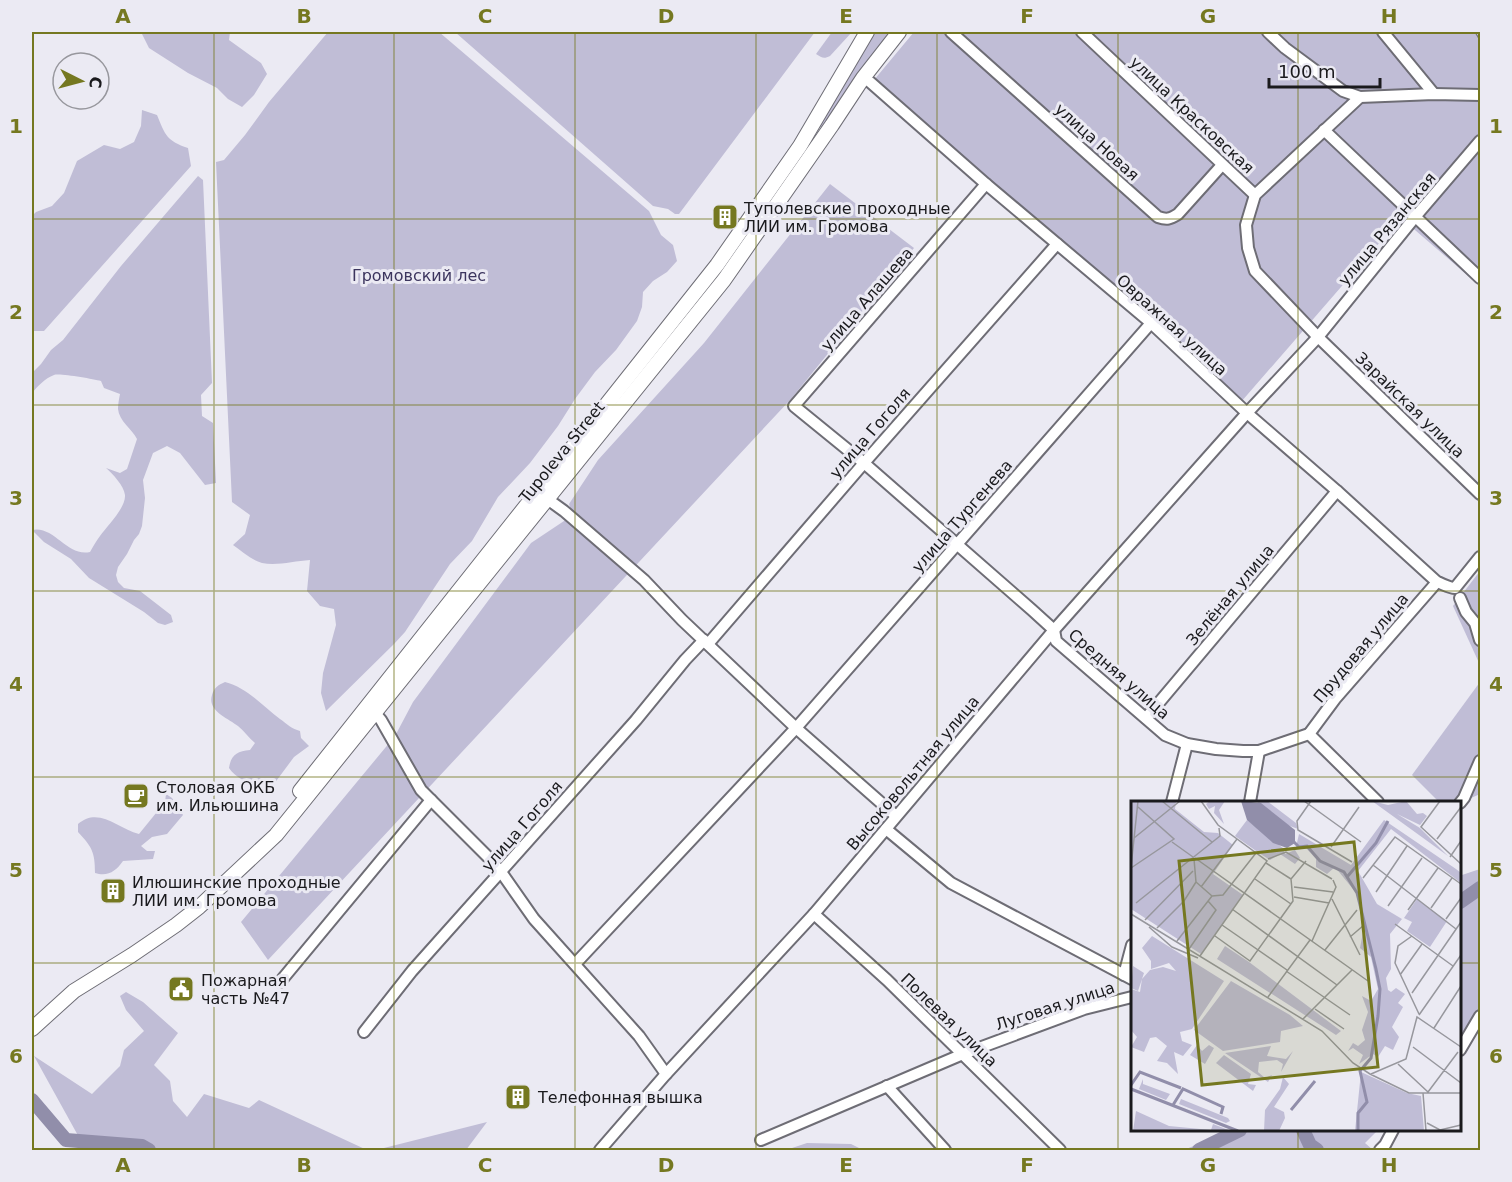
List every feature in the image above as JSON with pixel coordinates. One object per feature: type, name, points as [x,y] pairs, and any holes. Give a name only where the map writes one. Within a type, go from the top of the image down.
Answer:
[{"type":"main road","name":"Tupoleva Street","points":[[231,878],[717,265],[800,146],[867,32]]},
{"type":"main road","name":"Tupoleva Street","points":[[32,1029],[74,991],[132,955],[199,907],[276,835],[724,280],[868,82],[899,32]]},
{"type":"street","name":"улица Новая","points":[[951,32],[1158,217],[1171,219],[1178,214],[1222,165]]},
{"type":"street","name":"улица Красковская","points":[[1082,32],[1255,195]]},
{"type":"street","points":[[1268,32],[1285,48],[1343,91],[1360,98],[1434,94],[1480,95]]},
{"type":"street","points":[[1383,32],[1434,94]]},
{"type":"street","name":"Овражная улица","points":[[868,82],[1151,323],[1247,413],[1437,582]]},
{"type":"street","points":[[1255,195],[1360,98]]},
{"type":"street","points":[[1324,130],[1480,278]]},
{"type":"street","name":"улица Рязанская","points":[[1247,413],[1318,337],[1480,141]]},
{"type":"street","name":"улица Алашева","points":[[794,406],[986,184]]},
{"type":"street","name":"Зарайская улица","points":[[1255,195],[1246,225],[1248,248],[1255,271],[1318,337],[1480,494]]},
{"type":"street","name":"улица Гоголя","points":[[364,1032],[412,971],[636,720],[685,660],[706,642],[1057,244]]},
{"type":"street","name":"улица Тургенева","points":[[575,964],[796,728],[1151,323]]},
{"type":"street","name":"Средняя улица","points":[[794,406],[1054,630],[1056,641],[1165,735],[1187,744],[1243,752],[1259,751],[1309,734]]},
{"type":"street","name":"Высоковольтная улица","points":[[600,1150],[666,1074],[814,914],[1054,630],[1247,413]]},
{"type":"street","name":"Зелёная улица","points":[[1146,718],[1337,491]]},
{"type":"street","points":[[546,498],[644,580],[682,620],[796,728],[896,816]]},
{"type":"street","points":[[1437,582],[1455,588],[1480,557]]},
{"type":"street","name":"Прудовая улица","points":[[1309,734],[1335,699],[1437,582]]},
{"type":"street","points":[[1461,598],[1466,612],[1475,623],[1480,640]]},
{"type":"street","points":[[375,713],[421,790],[489,858],[534,919],[639,1036],[666,1074]]},
{"type":"street","points":[[1309,734],[1377,801]]},
{"type":"street","points":[[1172,801],[1187,744]]},
{"type":"street","points":[[1250,801],[1259,751]]},
{"type":"street","points":[[1461,802],[1479,764]]},
{"type":"street","points":[[280,982],[431,800]]},
{"type":"street","points":[[886,829],[951,883],[1128,977],[1131,953]]},
{"type":"street","name":"Полевая улица","points":[[814,914],[887,980],[1060,1150]]},
{"type":"street","name":"Луговая улица","points":[[761,1140],[963,1054],[1084,1009],[1131,997]]},
{"type":"street","points":[[1461,1048],[1480,1016]]},
{"type":"street","points":[[887,1086],[945,1150]]},
{"type":"street","points":[[1380,1150],[1392,1131]]},
{"type":"green space","points":[[141,32],[230,32],[229,40],[261,63],[267,74],[254,95],[242,107],[228,99],[217,88],[149,48]]},
{"type":"green space","name":"Громовский лес","points":[[328,32],[439,32],[649,211],[661,235],[673,245],[677,261],[643,292],[642,307],[637,321],[616,350],[595,372],[530,463],[498,497],[472,541],[450,564],[405,632],[326,711],[321,693],[323,673],[336,625],[334,609],[320,606],[307,591],[310,560],[280,564],[262,563],[250,558],[233,545],[245,534],[250,515],[232,502],[216,162],[224,160]]},
{"type":"green space","points":[[455,32],[815,32],[679,214],[675,214],[668,209],[653,206]]},
{"type":"green space","points":[[832,32],[852,32],[830,56],[821,57],[816,54]]},
{"type":"green space","points":[[875,32],[893,32],[822,128],[819,125]]},
{"type":"green space","points":[[914,32],[1480,32],[1480,286],[1401,218],[1241,402],[1130,301],[874,80]]},
{"type":"green space","points":[[142,110],[157,115],[162,128],[171,140],[188,148],[191,166],[44,331],[32,331],[32,216],[52,206],[64,193],[77,161],[104,145],[120,149],[134,142],[141,126]]},
{"type":"green space","points":[[198,176],[203,180],[212,383],[201,395],[202,416],[213,423],[216,483],[205,485],[180,453],[167,446],[153,453],[143,480],[145,498],[142,526],[118,567],[116,575],[118,582],[124,588],[140,591],[171,615],[173,622],[165,625],[158,623],[89,578],[71,559],[44,542],[32,530],[47,532],[74,550],[90,552],[119,511],[125,495],[123,488],[106,468],[120,473],[127,469],[137,439],[119,413],[120,394],[104,388],[101,381],[69,375],[54,375],[44,380],[32,393],[32,373],[51,350],[63,340],[121,266]]},
{"type":"green space","points":[[830,184],[914,248],[791,399],[268,960],[241,922],[395,736],[413,702],[531,543],[573,515],[569,504],[598,460],[704,343]]},
{"type":"green space","points":[[1480,571],[1480,665],[1453,606]]},
{"type":"green space","points":[[225,682],[247,692],[287,724],[300,731],[301,738],[309,746],[294,757],[271,788],[248,782],[229,768],[235,754],[250,750],[255,743],[238,726],[215,710],[211,701],[212,695],[218,686]]},
{"type":"green space","points":[[1480,682],[1480,794],[1461,803],[1438,801],[1412,775]]},
{"type":"green space","points":[[166,794],[172,798],[183,815],[167,834],[152,837],[141,846],[147,851],[155,851],[153,859],[123,861],[111,872],[95,873],[92,850],[78,832],[78,824],[93,817],[101,818],[139,834],[165,802]]},
{"type":"green space","points":[[1480,869],[1480,1008],[1461,1037],[1461,876]]},
{"type":"green space","points":[[126,992],[143,1002],[178,1033],[154,1065],[170,1081],[173,1101],[187,1117],[204,1094],[249,1108],[259,1100],[367,1150],[86,1150],[34,1056],[92,1094],[120,1066],[124,1050],[144,1031],[126,1010],[120,996]]},
{"type":"green space","points":[[487,1122],[466,1150],[376,1150]]},
{"type":"green space","points":[[1224,1131],[1377,1131],[1365,1143],[1373,1150],[1184,1150]]},
{"type":"green space","points":[[807,1143],[851,1144],[863,1150],[786,1150]]},
{"type":"waterway","points":[[1461,901],[1480,888]]},
{"type":"waterway","points":[[32,1100],[66,1140],[142,1146],[149,1150]]},
{"type":"waterway","points":[[1199,1150],[1238,1131]]},
{"type":"waterway","points":[[1303,1131],[1310,1145],[1317,1150]]},
{"type":"railway","points":[[1477,32],[1480,37]]},
{"type":"place","name":"Туполевские проходные ЛИИ им. Громова","points":[[725,217]]},
{"type":"place","name":"Столовая ОКБ им. Ильюшина","points":[[136,796]]},
{"type":"place","name":"Илюшинские проходные ЛИИ им. Громова","points":[[113,891]]},
{"type":"place","name":"Пожарная часть №47","points":[[181,989]]},
{"type":"place","name":"Телефонная вышка","points":[[518,1097]]}]
